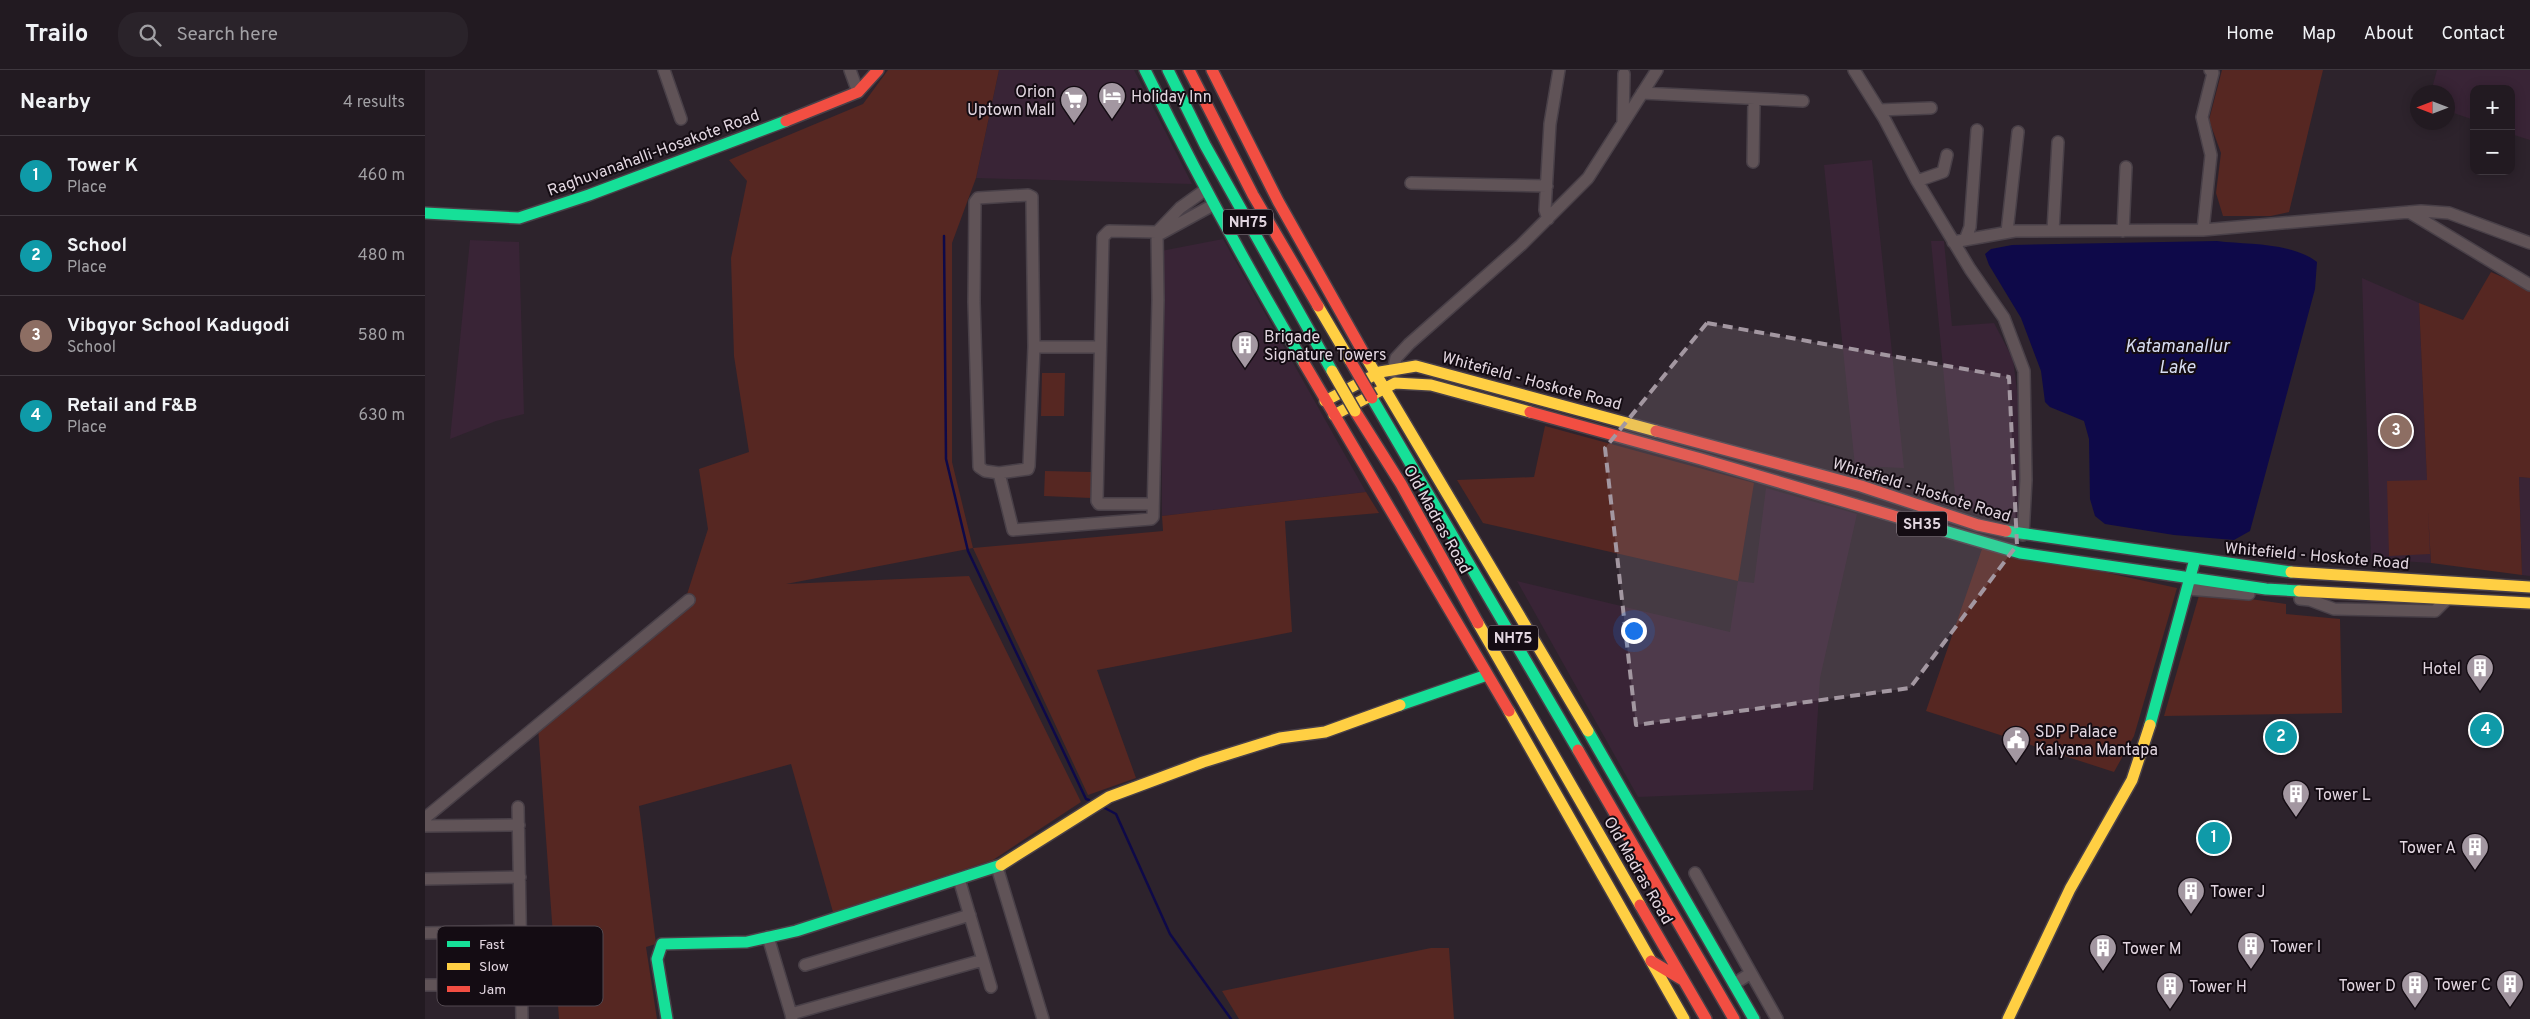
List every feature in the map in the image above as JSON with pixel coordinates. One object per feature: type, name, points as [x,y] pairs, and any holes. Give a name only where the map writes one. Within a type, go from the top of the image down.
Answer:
[{"type":"main road","name":"Raghuvanahalli-Hosakote Road","points":[[425,213],[519,218],[589,195],[858,92],[878,70]]},
{"type":"main road","points":[[1145,70],[1213,205],[1325,401],[1487,674],[1684,1019]]},
{"type":"main road","name":"Old Madras Road","points":[[1168,70],[1205,145],[1332,371],[1401,484],[1530,715],[1685,981]]},
{"type":"main road","name":"Old Madras Road","points":[[1189,70],[1253,195],[1442,513],[1651,880],[1734,1019]]},
{"type":"main road","name":"Old Madras Road","points":[[1212,70],[1240,130],[1283,210],[1383,388],[1522,619],[1754,1019]]},
{"type":"main road","name":"Whitefield - Hoskote Road","points":[[1325,401],[1375,372],[1393,366],[1416,366],[1861,486],[1959,519],[2023,536],[2306,574],[2530,587]]},
{"type":"main road","points":[[1334,415],[1395,382]]},
{"type":"main road","name":"Whitefield - Hoskote Road","points":[[1395,382],[1431,385],[1701,458],[2027,554],[2190,584],[2447,600],[2530,603]]},
{"type":"main road","points":[[1955,534],[1959,519]]},
{"type":"main road","points":[[2008,1019],[2070,889],[2131,780],[2142,754],[2190,584],[2195,559]]},
{"type":"main road","points":[[667,1019],[657,959],[662,944],[747,942],[769,937],[821,924],[997,867],[1090,807],[1109,797],[1203,762],[1280,738],[1325,732],[1487,674]]},
{"type":"main road","points":[[1651,961],[1685,981]]},
{"type":"main road","name":"NH75","points":[[1685,981],[1706,1019]]},
{"type":"street","points":[[663,70],[681,119]]},
{"type":"street","points":[[851,70],[858,92]]},
{"type":"street","points":[[1547,218],[1545,210],[1550,124],[1559,70]]},
{"type":"street","points":[[1854,70],[1879,110],[1917,181],[1953,242],[2003,318],[2023,371],[2026,480],[2023,536]]},
{"type":"street","points":[[2203,230],[2211,155],[2203,117],[2213,73],[2209,70]]},
{"type":"street","points":[[1395,382],[1393,366],[1396,358],[1409,344],[1521,245],[1588,178],[1642,93],[1652,73]]},
{"type":"street","points":[[1623,123],[1624,74]]},
{"type":"street","points":[[1642,93],[1803,102]]},
{"type":"street","points":[[1753,162],[1754,100]]},
{"type":"street","points":[[1879,110],[1931,108]]},
{"type":"street","points":[[1965,240],[1970,227],[1977,130]]},
{"type":"street","points":[[2007,232],[2018,132]]},
{"type":"street","points":[[2053,231],[2052,218],[2059,142]]},
{"type":"street","points":[[1917,181],[1943,172],[1947,155]]},
{"type":"street","points":[[2123,231],[2126,167]]},
{"type":"street","points":[[1411,183],[1547,186]]},
{"type":"street","points":[[999,472],[1013,530],[1151,519],[1153,504],[1158,233],[1180,208],[1205,190]]},
{"type":"street","points":[[1028,195],[1032,197],[1034,347],[1029,466],[1028,469],[999,472],[985,471],[979,467],[976,434],[975,202],[978,198],[1028,195]]},
{"type":"street","points":[[1153,504],[1099,504],[1097,501],[1103,237],[1109,231],[1158,233],[1213,205]]},
{"type":"street","points":[[2409,212],[2530,285]]},
{"type":"street","points":[[1953,242],[2007,232],[2203,230],[2409,212],[2449,213],[2530,244]]},
{"type":"street","points":[[1034,347],[1100,347]]},
{"type":"street","points":[[425,818],[689,600]]},
{"type":"street","points":[[518,807],[521,926]]},
{"type":"street","points":[[425,826],[519,825]]},
{"type":"street","points":[[997,867],[1043,1019]]},
{"type":"street","points":[[1695,873],[1777,1019]]},
{"type":"street","points":[[425,879],[520,877]]},
{"type":"street","points":[[959,879],[991,987]]},
{"type":"street","points":[[805,965],[970,915]]},
{"type":"street","points":[[769,937],[791,1017],[983,960]]},
{"type":"street","points":[[1734,984],[1751,973]]},
{"type":"street","points":[[522,1006],[522,1019]]},
{"type":"highlighted area","points":[[1707,323],[2009,377],[2017,545],[1910,688],[1636,725],[1605,448]]},
{"type":"shaded area","points":[[888,70],[999,70],[976,178],[952,243],[952,462],[973,548],[786,584],[969,576],[1081,802],[993,860],[833,912],[791,764],[639,806],[656,944],[646,947],[657,1019],[559,1019],[558,1006],[603,1006],[603,926],[552,926],[538,727],[681,613],[708,529],[699,469],[749,452],[734,356],[731,258],[747,181],[729,160],[863,104]]},
{"type":"shaded area","name":"Orion Uptown Mall","points":[[999,70],[1134,70],[1192,184],[976,178]]},
{"type":"shaded area","points":[[2222,70],[2323,70],[2289,212],[2271,216],[2223,216],[2216,193],[2221,153],[2209,120]]},
{"type":"shaded area","points":[[2437,70],[2530,70],[2530,140],[2515,135],[2515,85],[2470,85],[2470,119],[2455,113],[2455,85],[2433,85]]},
{"type":"shaded area","points":[[1872,160],[1904,468],[1855,466],[1824,165]]},
{"type":"shaded area","points":[[1223,239],[1366,492],[1162,516],[1161,251]]},
{"type":"shaded area","points":[[470,240],[519,242],[524,414],[496,421],[450,439]]},
{"type":"shaded area","points":[[1931,241],[1944,241],[1952,326],[1994,323],[2013,359],[2018,398],[2020,519],[1956,505]]},
{"type":"shaded area","points":[[2491,272],[2530,289],[2530,478],[2519,477],[2522,575],[2431,563],[2428,511],[2430,554],[2389,556],[2387,481],[2427,480],[2419,303],[2463,320]]},
{"type":"shaded area","points":[[2362,278],[2419,303],[2431,563],[2371,559]]},
{"type":"shaded area","points":[[1042,373],[1065,373],[1064,416],[1041,416]]},
{"type":"shaded area","points":[[1545,426],[1754,483],[1738,581],[1483,523],[1457,480],[1534,477]]},
{"type":"shaded area","points":[[1045,471],[1091,472],[1091,498],[1044,496]]},
{"type":"shaded area","points":[[2519,477],[2530,478],[2530,576],[2522,575]]},
{"type":"shaded area","points":[[1766,488],[1857,514],[1820,678],[1813,790],[1638,797],[1517,581],[1730,632],[1738,581],[1754,583]]},
{"type":"shaded area","points":[[1366,492],[1379,513],[1285,521],[1292,632],[1097,670],[1136,778],[1088,795],[973,548],[1163,531],[1162,516]]},
{"type":"shaded area","points":[[1983,546],[2177,588],[2134,736],[2114,772],[1926,711]]},
{"type":"shaded area","points":[[2200,592],[2286,604],[2286,614],[2340,619],[2342,713],[2164,716]]},
{"type":"shaded area","points":[[1431,948],[1449,948],[1454,1019],[1239,1019],[1222,991]]},
{"type":"water","name":"Katamanallur Lake","points":[[2217,241],[2269,245],[2295,251],[2317,262],[2315,289],[2250,531],[2234,540],[2174,535],[2105,524],[2095,516],[2090,499],[2089,439],[2084,421],[2050,407],[2045,402],[2041,371],[2021,318],[1989,265],[1985,254],[1991,249],[2012,245]]},
{"type":"waterway","points":[[944,236],[946,459],[968,551],[1086,799],[1089,800]]},
{"type":"waterway","points":[[1103,807],[1116,814],[1170,934],[1231,1019]]},
{"type":"traffic: fast","points":[[1145,70],[1221,218],[1304,363]]},
{"type":"traffic: fast","points":[[1168,70],[1205,145],[1332,371]]},
{"type":"traffic: fast","points":[[425,213],[519,218],[589,195],[786,121]]},
{"type":"traffic: fast","points":[[1372,398],[1578,750]]},
{"type":"traffic: fast","points":[[1931,527],[2020,553],[2266,589],[2299,591]]},
{"type":"traffic: fast","points":[[2006,531],[2291,572]]},
{"type":"traffic: fast","points":[[2150,725],[2195,559]]},
{"type":"traffic: fast","points":[[1400,705],[1487,675]]},
{"type":"traffic: fast","points":[[1588,731],[1754,1019]]},
{"type":"traffic: fast","points":[[667,1019],[657,959],[662,944],[747,942],[796,931],[1001,865]]},
{"type":"traffic: slow","points":[[1318,306],[1351,362]]},
{"type":"traffic: slow","points":[[1367,359],[1588,731]]},
{"type":"traffic: slow","points":[[1325,401],[1380,372],[1416,366],[1656,431]]},
{"type":"traffic: slow","points":[[1332,371],[1355,411]]},
{"type":"traffic: slow","points":[[1334,415],[1395,383],[1431,385],[1530,412]]},
{"type":"traffic: slow","points":[[2291,572],[2530,587]]},
{"type":"traffic: slow","points":[[2299,591],[2530,603]]},
{"type":"traffic: slow","points":[[1478,623],[1640,905]]},
{"type":"traffic: slow","points":[[1001,865],[1109,797],[1203,762],[1280,738],[1325,732],[1400,705]]},
{"type":"traffic: slow","points":[[1509,711],[1684,1019]]},
{"type":"traffic: slow","points":[[2008,1019],[2070,889],[2132,780],[2150,725]]},
{"type":"traffic: jam","points":[[786,121],[858,92],[878,70]]},
{"type":"traffic: jam","points":[[1189,70],[1253,195],[1318,306]]},
{"type":"traffic: jam","points":[[1212,70],[1278,201],[1367,359]]},
{"type":"traffic: jam","points":[[1351,362],[1372,398]]},
{"type":"traffic: jam","points":[[1304,363],[1509,711]]},
{"type":"traffic: jam","points":[[1355,411],[1401,484],[1478,623]]},
{"type":"traffic: jam","points":[[1530,412],[1701,459],[1931,527]]},
{"type":"traffic: jam","points":[[1656,431],[1861,486],[1978,525],[2006,531]]},
{"type":"traffic: jam","points":[[1578,750],[1734,1019]]},
{"type":"traffic: jam","points":[[1640,905],[1706,1019]]},
{"type":"traffic: jam","points":[[1651,961],[1683,980]]},
{"type":"place","name":"Holiday Inn","points":[[1112,120]]},
{"type":"place","name":"Orion Uptown Mall","points":[[1074,124]]},
{"type":"place","name":"Brigade Signature Towers","points":[[1245,369]]},
{"type":"place","name":"Vibgyor School Kadugodi","points":[[2396,431]]},
{"type":"place","name":"Hotel","points":[[2480,692]]},
{"type":"place","name":"Retail and F&B","points":[[2486,730]]},
{"type":"place","name":"School","points":[[2281,737]]},
{"type":"place","name":"SDP Palace Kalyana Mantapa","points":[[2016,764]]},
{"type":"place","name":"Tower L","points":[[2296,818]]},
{"type":"place","name":"Tower K","points":[[2214,838]]},
{"type":"place","name":"Tower A","points":[[2475,871]]},
{"type":"place","name":"Tower J","points":[[2191,915]]},
{"type":"place","name":"Tower I","points":[[2251,970]]},
{"type":"place","name":"Tower M","points":[[2103,972]]},
{"type":"place","name":"Tower C","points":[[2510,1008]]},
{"type":"place","name":"Tower D","points":[[2415,1009]]},
{"type":"place","name":"Tower H","points":[[2170,1010]]}]
